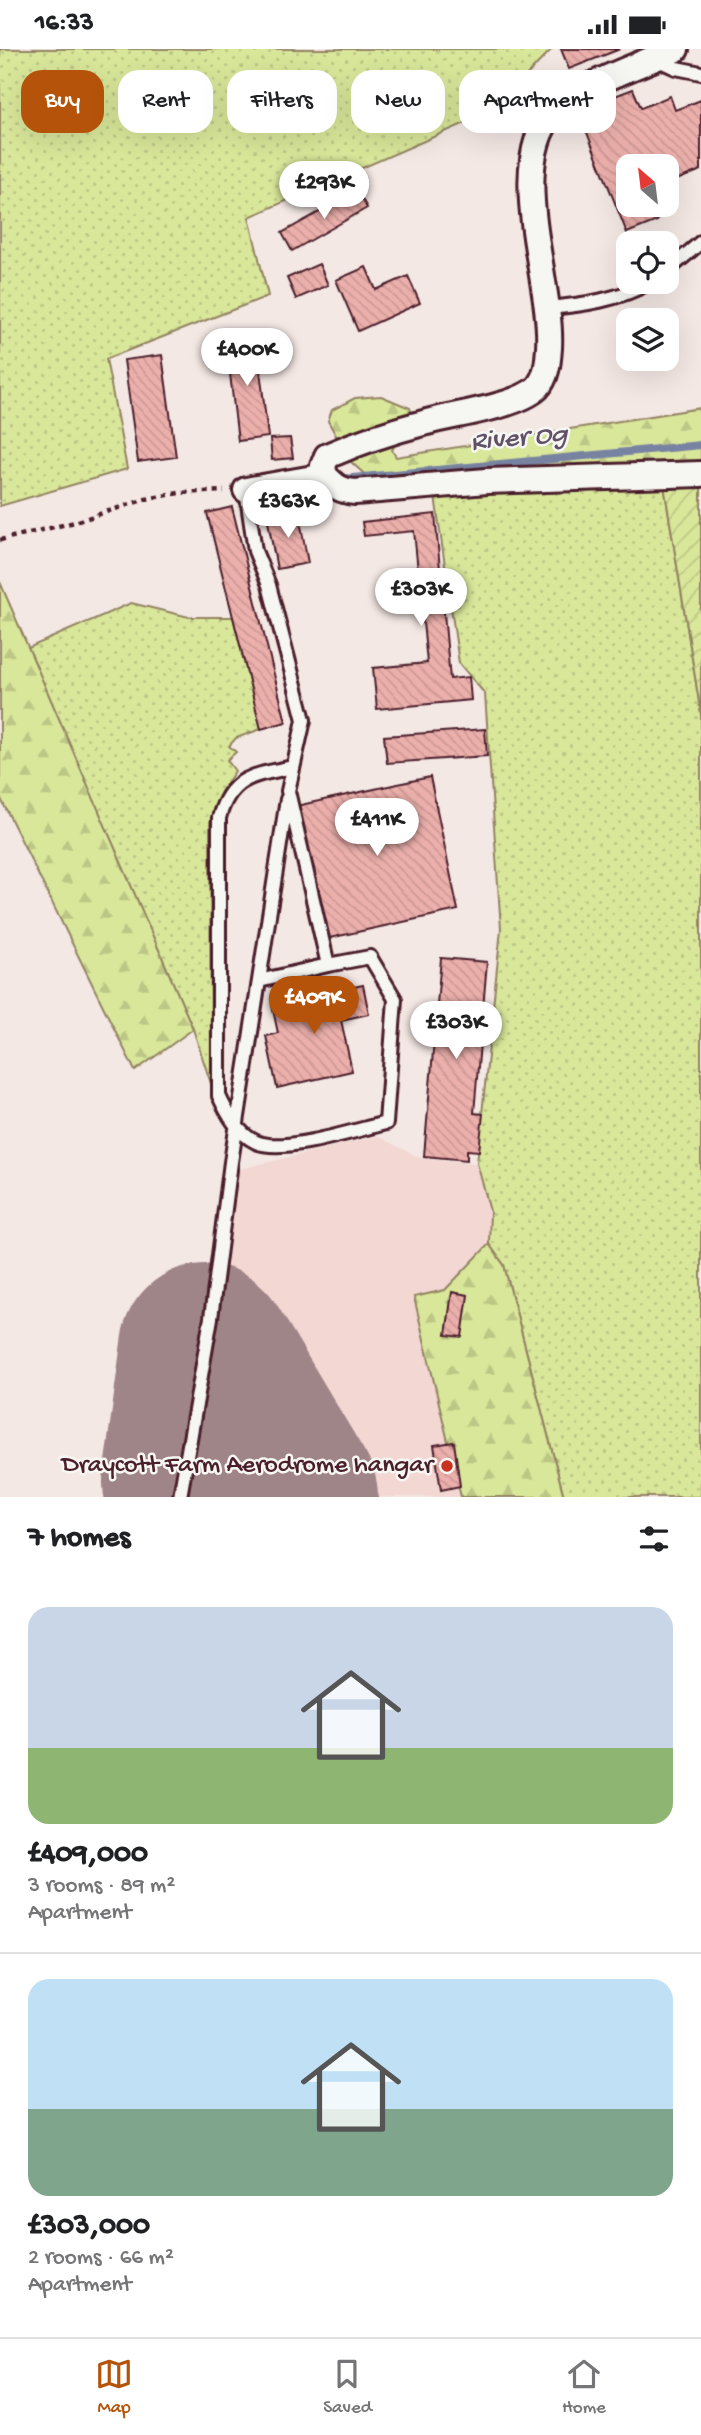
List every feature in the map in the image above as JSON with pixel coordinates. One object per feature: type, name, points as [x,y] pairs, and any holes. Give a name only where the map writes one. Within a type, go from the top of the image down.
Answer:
[{"type":"street","points":[[666,54],[607,79],[561,105],[547,121],[539,137],[533,158],[531,197],[550,332],[548,364],[544,378],[537,388],[516,401],[426,422],[354,444],[327,456],[323,466],[325,476],[336,488],[355,492],[487,481],[701,474]]},
{"type":"street","points":[[246,490],[325,476]]},
{"type":"lane","points":[[666,54],[660,62],[701,73]]},
{"type":"lane","points":[[679,261],[701,242]]},
{"type":"lane","points":[[548,308],[586,305],[622,294]]},
{"type":"lane","points":[[180,1497],[211,1318],[236,1126],[288,792],[304,720],[270,585],[255,551],[246,490]]},
{"type":"lane","points":[[259,981],[370,957],[395,999],[386,1123],[283,1146],[259,1144],[236,1126],[219,1096],[219,818],[224,800],[239,783],[261,774],[293,767]]},
{"type":"lane","points":[[288,792],[328,965]]},
{"type":"path","points":[[0,540],[75,522],[164,495],[246,490]]},
{"type":"shaded area","points":[[377,1136],[421,1158],[477,1163],[490,1211],[489,1244],[445,1290],[415,1297],[461,1497],[170,1497],[229,1137],[240,1169]]},
{"type":"green space","points":[[0,49],[552,49],[532,70],[459,70],[459,126],[445,132],[445,70],[351,70],[351,133],[443,133],[249,217],[268,296],[106,359],[127,469],[0,506]]},
{"type":"green space","points":[[381,396],[410,408],[412,415],[392,450],[396,457],[701,408],[701,473],[372,481],[350,461],[328,421],[332,410],[355,398]]},
{"type":"green space","points":[[701,483],[701,714],[664,485]]},
{"type":"green space","points":[[664,485],[701,714],[701,1497],[564,1497],[504,1265],[489,1244],[490,1211],[477,1163],[501,929],[485,694],[459,663],[435,496]]},
{"type":"green space","points":[[0,582],[193,1029],[135,1071],[0,797]]},
{"type":"green space","points":[[131,603],[189,617],[233,617],[261,729],[236,738],[229,746],[236,752],[227,760],[235,771],[221,792],[210,822],[211,1084],[193,1029],[28,648]]},
{"type":"green space","points":[[489,1244],[504,1265],[564,1497],[461,1497],[414,1297],[445,1290]]},
{"type":"building","points":[[561,49],[620,49],[569,69]]},
{"type":"building","points":[[633,89],[641,108],[670,96],[675,110],[701,100],[701,170],[679,179],[679,154],[616,154],[616,205],[587,133],[616,133],[616,95]]},
{"type":"building","points":[[357,191],[367,208],[292,251],[282,233]]},
{"type":"building","points":[[621,217],[655,217],[657,221],[632,231],[626,231]]},
{"type":"building","points":[[319,264],[328,285],[296,299],[287,278]]},
{"type":"building","points":[[366,267],[376,290],[408,276],[420,303],[358,331],[336,280]]},
{"type":"building","points":[[256,336],[268,437],[238,441],[226,340]]},
{"type":"building","points":[[162,355],[176,457],[138,462],[124,360]]},
{"type":"building","points":[[290,438],[293,458],[272,460],[270,439]]},
{"type":"building","points":[[232,507],[286,722],[261,729],[207,513]]},
{"type":"building","points":[[298,510],[308,563],[277,569],[267,516]]},
{"type":"building","points":[[435,514],[450,679],[469,677],[471,700],[377,709],[373,668],[427,663],[414,531],[364,536],[362,522]]},
{"type":"building","points":[[485,729],[487,756],[387,763],[384,736]]},
{"type":"building","points":[[430,777],[458,910],[325,939],[296,806]]},
{"type":"building","points":[[441,958],[487,962],[474,1113],[483,1114],[479,1151],[467,1150],[467,1160],[424,1156]]},
{"type":"building","points":[[363,985],[369,1014],[341,1020],[352,1071],[277,1088],[266,1036],[278,1033],[272,1005]]},
{"type":"building","points":[[452,1292],[468,1295],[462,1337],[446,1335]]},
{"type":"building","name":"Draycott Farm Aerodrome hangar","points":[[454,1442],[460,1486],[441,1490],[434,1445]]},
{"type":"waterway","name":"River Og","points":[[342,479],[701,445]]},
{"type":"runway","points":[[198,1497],[187,1482],[205,1348],[294,1497]]},
{"type":"place","name":"Draycott Farm Aerodrome hangar","points":[[447,1466]]}]
